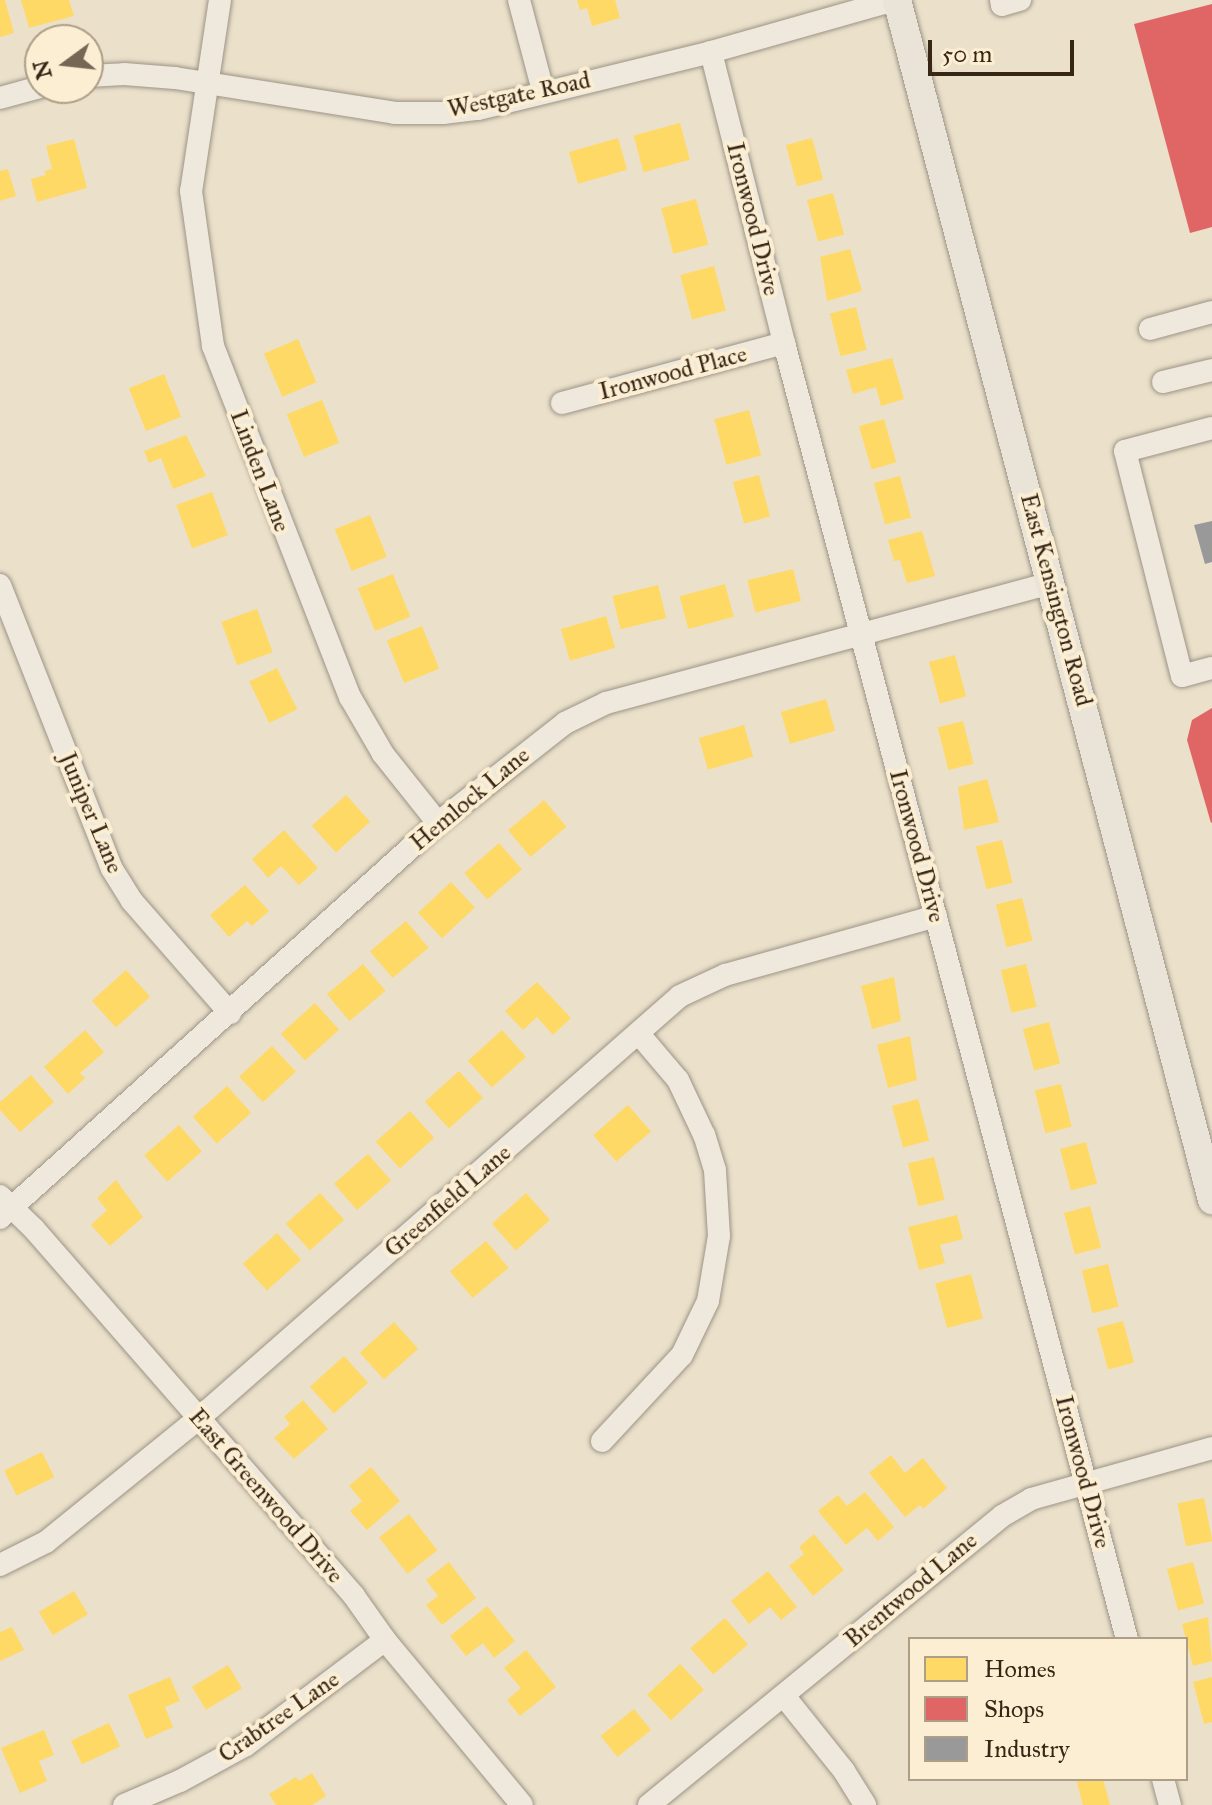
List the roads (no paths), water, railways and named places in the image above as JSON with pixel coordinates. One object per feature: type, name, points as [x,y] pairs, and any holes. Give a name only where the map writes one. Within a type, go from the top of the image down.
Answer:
[{"type":"main road","name":"East Kensington Road","points":[[896,0],[1212,1200]]},
{"type":"street","name":"Linden Lane","points":[[220,0],[191,191],[213,346],[350,697],[383,754],[438,823]]},
{"type":"street","points":[[519,0],[543,91]]},
{"type":"street","name":"Westgate Road","points":[[104,75],[124,74],[395,113],[478,109],[711,52],[896,0]]},
{"type":"street","points":[[1001,0],[1002,5],[1020,0]]},
{"type":"street","name":"Ironwood Drive","points":[[711,52],[784,343],[1126,1637]]},
{"type":"street","points":[[0,98],[24,91]]},
{"type":"street","points":[[1150,329],[1212,312]]},
{"type":"street","name":"Ironwood Place","points":[[562,403],[784,343]]},
{"type":"street","points":[[1163,382],[1212,370]]},
{"type":"street","points":[[1212,428],[1125,451],[1182,676],[1212,668]]},
{"type":"street","name":"Hemlock Lane","points":[[4,1207],[230,1013],[438,823],[532,747],[583,713],[606,703],[1052,583]]},
{"type":"street","name":"Juniper Lane","points":[[0,585],[112,869],[132,901],[230,1013]]},
{"type":"street","name":"Greenfield Lane","points":[[0,1565],[46,1542],[198,1419],[680,996],[725,975],[936,916]]},
{"type":"street","points":[[602,1441],[682,1355],[708,1301],[719,1236],[715,1170],[704,1135],[678,1080],[639,1034]]},
{"type":"street","name":"East Greenwood Drive","points":[[4,1207],[198,1419],[354,1596],[385,1640],[522,1805]]},
{"type":"street","name":"Brentwood Lane","points":[[649,1805],[1002,1516],[1031,1499],[1212,1448]]},
{"type":"street","name":"Crabtree Lane","points":[[124,1805],[180,1781],[246,1745],[385,1640]]},
{"type":"street","points":[[784,1696],[844,1771],[865,1805]]},
{"type":"street","points":[[1164,1781],[1170,1805]]}]
